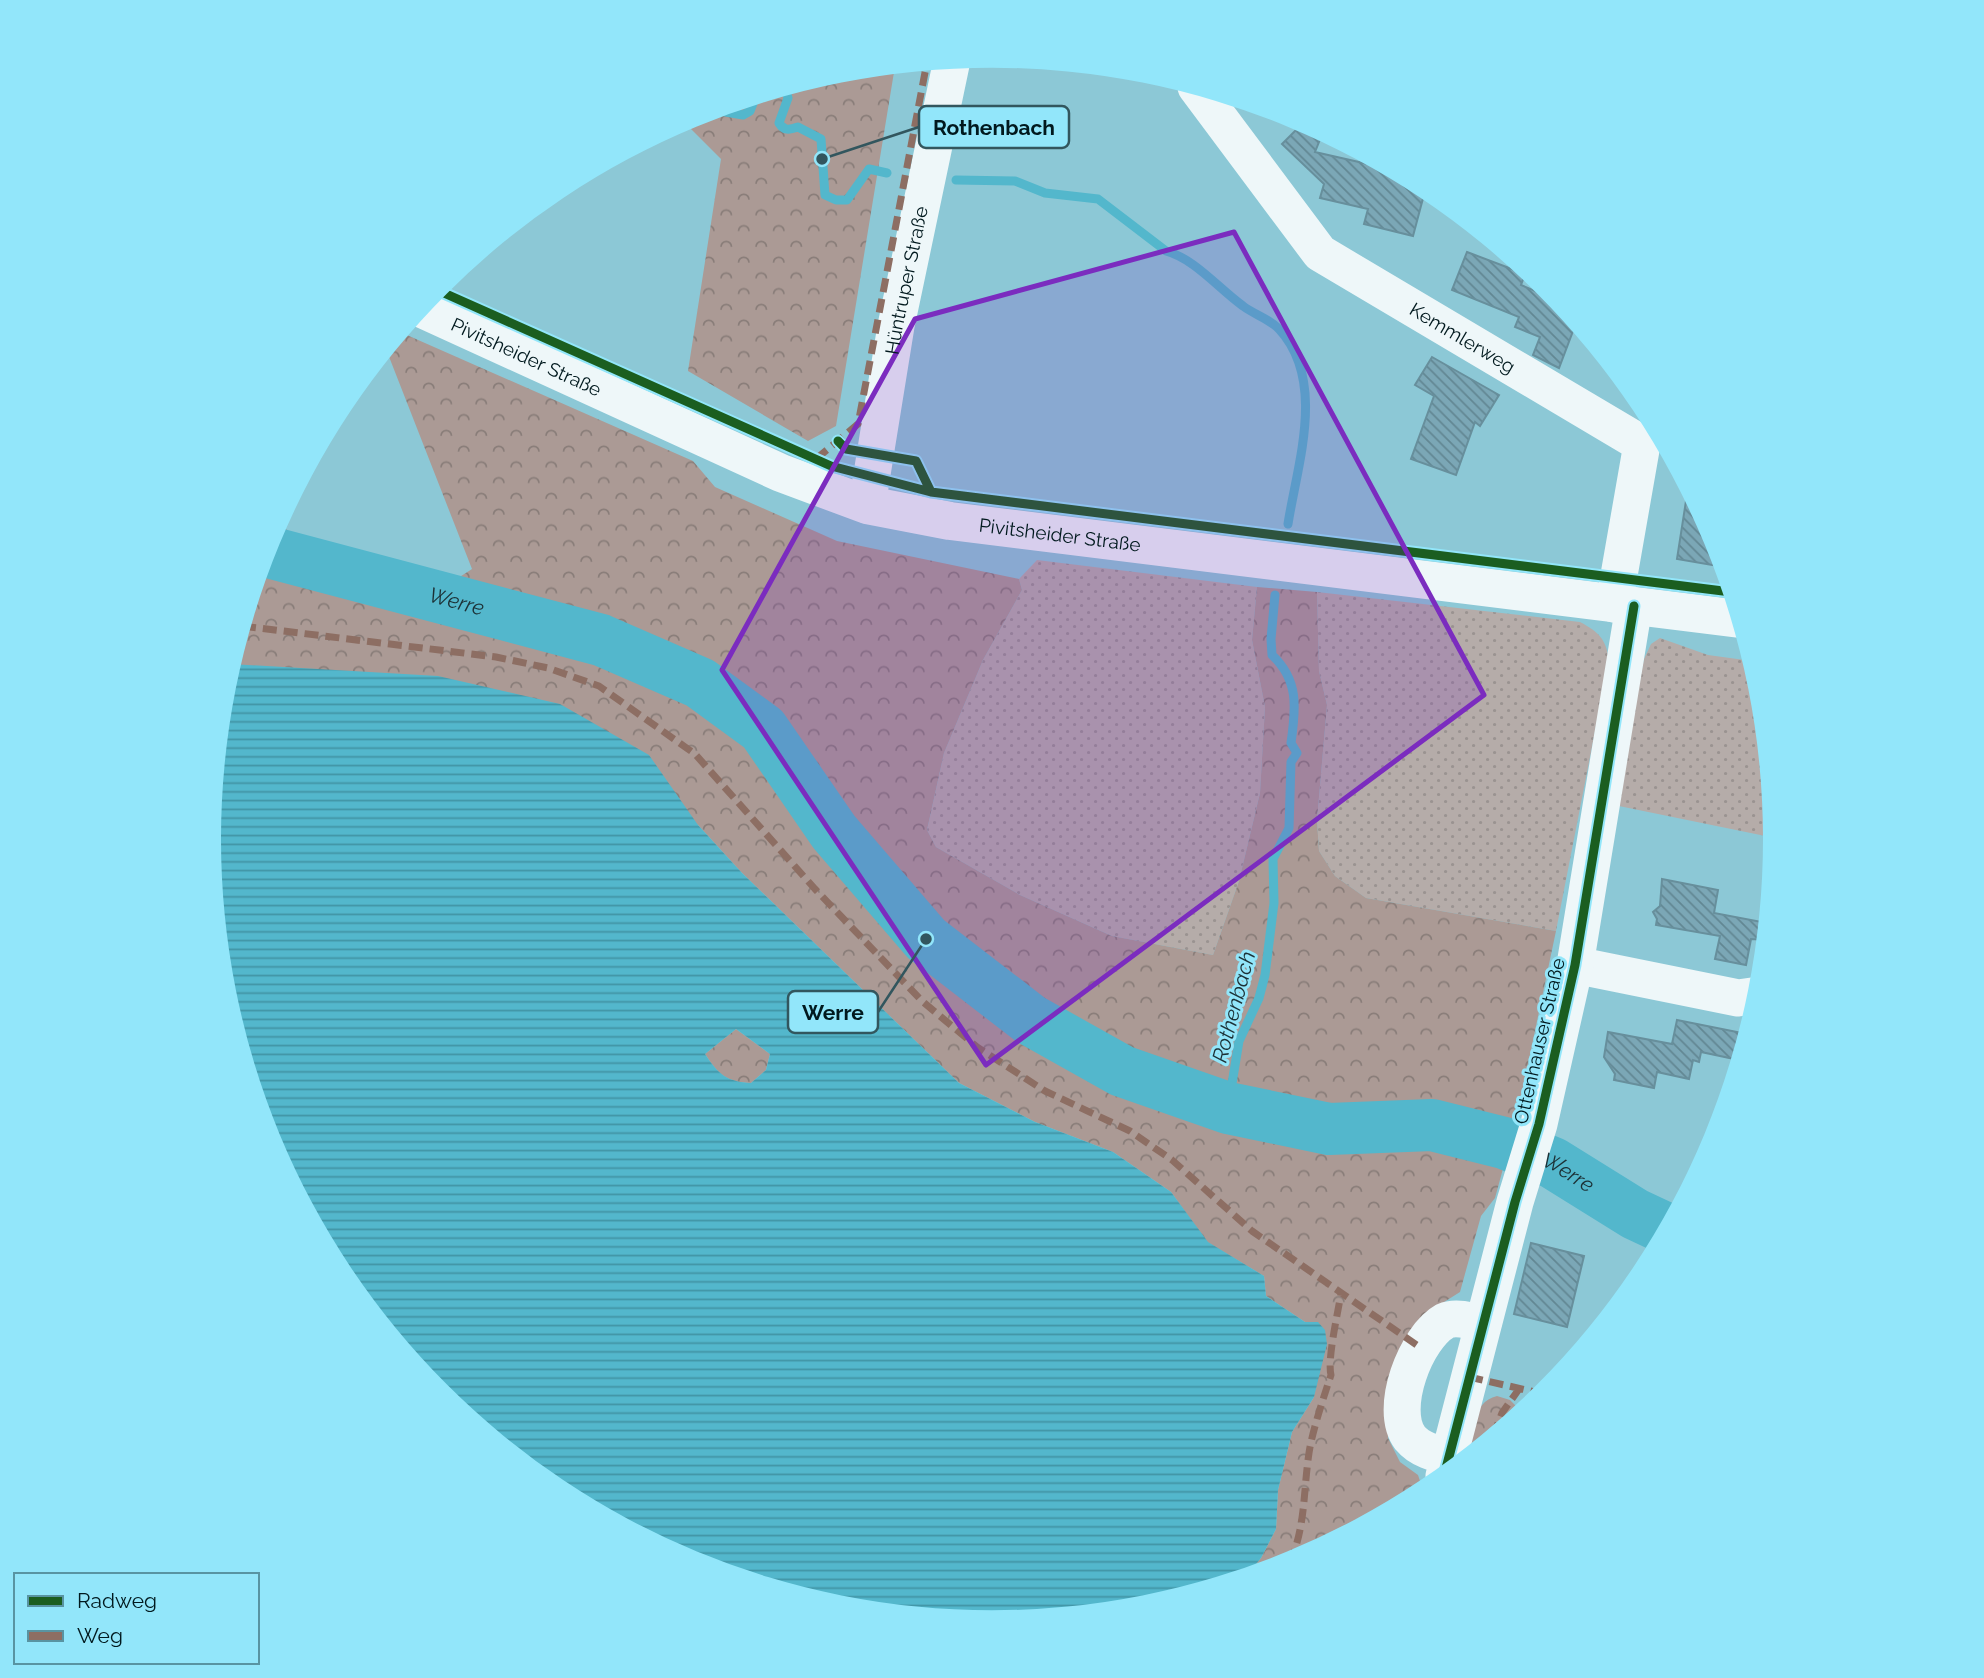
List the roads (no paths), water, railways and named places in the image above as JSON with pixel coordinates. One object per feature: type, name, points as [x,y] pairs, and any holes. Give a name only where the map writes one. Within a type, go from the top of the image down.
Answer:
[{"type":"main road","name":"Pivitsheider Straße","points":[[430,313],[781,473],[867,505],[950,521],[1730,618]]},
{"type":"street","name":"Hüntruper Straße","points":[[867,505],[896,326],[950,70]]},
{"type":"street","name":"Kemmlerweg","points":[[1205,99],[1320,253],[1642,444],[1624,605]]},
{"type":"street","name":"Ottenhauser Straße","points":[[1448,1460],[1515,1202],[1539,1124],[1575,965],[1624,605]]},
{"type":"street","points":[[1575,965],[1738,998],[1746,997]]},
{"type":"street","points":[[1443,1463],[1408,1435],[1402,1419],[1403,1395],[1420,1348],[1434,1330],[1447,1320],[1463,1319],[1483,1324]]},
{"type":"water","points":[[242,665],[438,676],[560,704],[649,755],[698,825],[742,873],[959,1083],[1035,1122],[1113,1152],[1171,1192],[1208,1242],[1264,1276],[1266,1296],[1305,1322],[1318,1322],[1325,1330],[1327,1344],[1314,1397],[1292,1432],[1278,1490],[1276,1529],[1257,1562],[1240,1569],[1142,1595],[1042,1608],[942,1608],[842,1595],[744,1569],[651,1530],[564,1480],[484,1418],[447,1384],[413,1347],[351,1267],[301,1180],[262,1087],[236,989],[223,889],[223,789],[228,738]],"holes":[[[736,1029],[770,1054],[766,1070],[751,1083],[736,1081],[724,1076],[705,1054]]]},
{"type":"waterway","name":"Rothenbach","points":[[788,97],[779,123],[785,129],[798,127],[821,139],[825,195],[836,200],[847,200],[869,169],[887,173]]},
{"type":"waterway","name":"Rothenbach","points":[[733,113],[743,115],[752,107]]},
{"type":"waterway","name":"Rothenbach","points":[[956,180],[1015,181],[1045,193],[1098,199],[1166,251],[1187,261],[1243,306],[1279,329],[1294,350],[1302,373],[1305,398],[1302,450],[1288,524]]},
{"type":"waterway","name":"Werre","points":[[276,554],[601,640],[700,683],[763,729],[834,832],[926,939],[1031,1020],[1122,1071],[1228,1108],[1329,1129],[1432,1125],[1504,1143],[1553,1163],[1635,1214],[1658,1225]]},
{"type":"waterway","name":"Rothenbach","points":[[1228,1108],[1239,1041],[1259,998],[1265,975],[1274,903],[1273,859],[1289,828],[1291,762],[1297,753],[1291,743],[1294,695],[1287,674],[1272,655],[1275,595]]},
{"type":"place","name":"Rothenbach","points":[[822,159]]},
{"type":"place","name":"Werre","points":[[926,939]]}]
